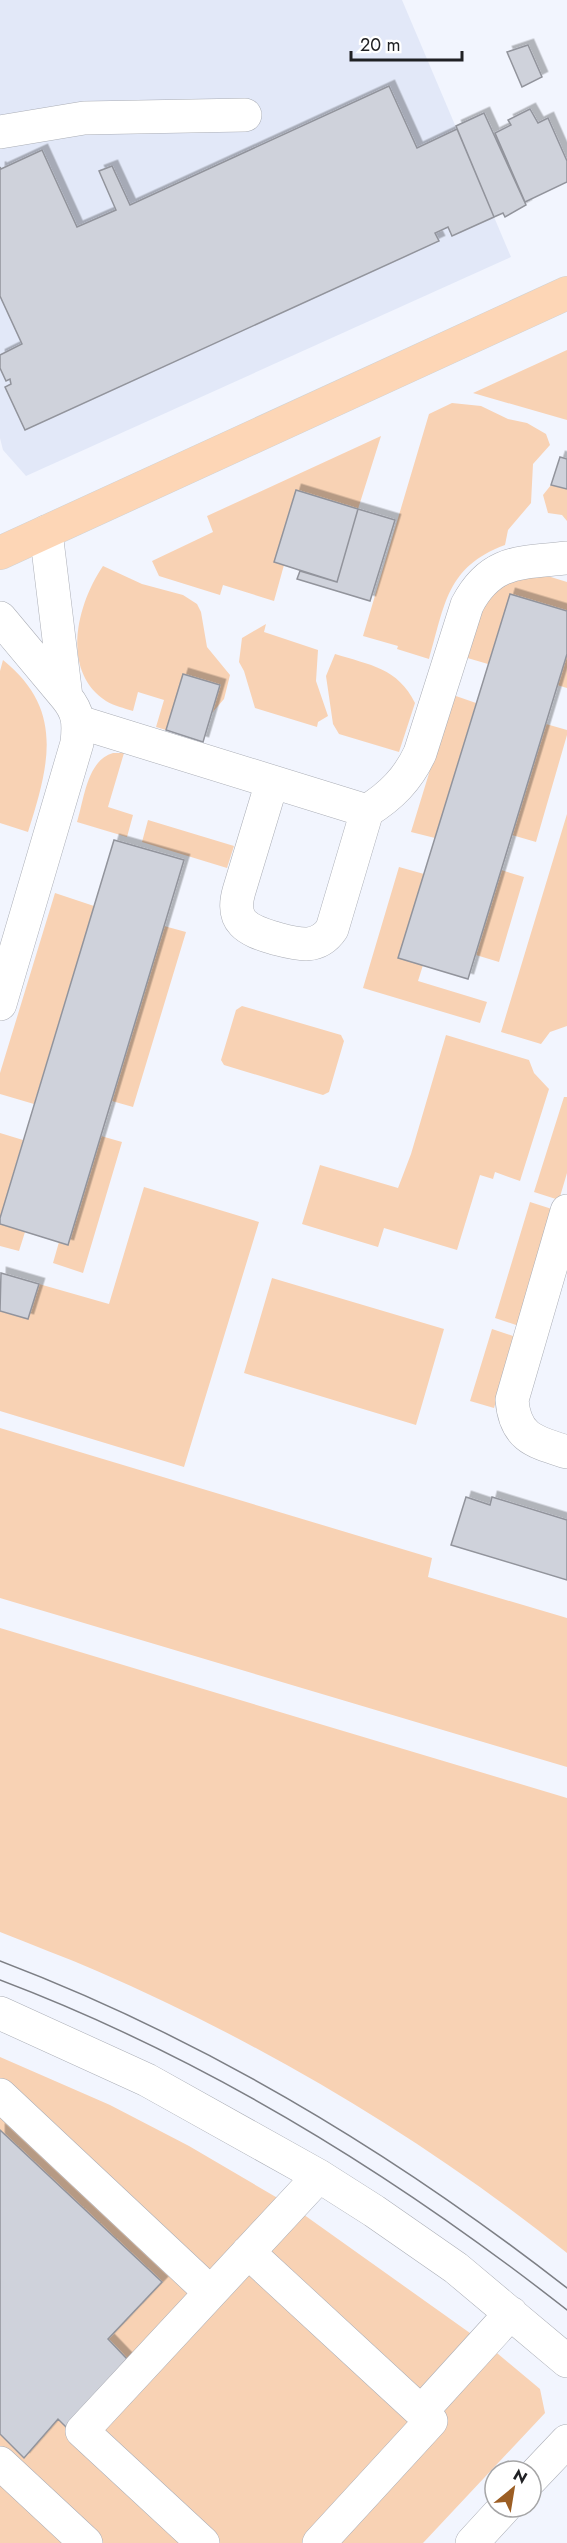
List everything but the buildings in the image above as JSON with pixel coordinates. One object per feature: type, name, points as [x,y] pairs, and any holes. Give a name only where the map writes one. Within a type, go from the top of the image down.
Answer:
[{"type":"main road","points":[[0,553],[567,293]]},
{"type":"street","points":[[0,132],[84,118],[245,115]]},
{"type":"street","points":[[0,1004],[77,743],[46,532]]},
{"type":"street","points":[[272,782],[236,908],[243,924],[258,933],[308,946],[326,938],[332,929],[367,811],[395,791],[414,766],[466,605],[479,585],[499,568],[510,564],[567,558]]},
{"type":"street","points":[[0,618],[73,709],[272,782],[367,811]]},
{"type":"street","points":[[567,1211],[512,1400],[515,1420],[526,1435],[543,1444],[567,1452]]},
{"type":"street","points":[[0,2013],[147,2080],[319,2176],[418,2240],[567,2361]]},
{"type":"street","points":[[0,2095],[210,2292]]},
{"type":"street","points":[[203,2543],[82,2431],[319,2176]]},
{"type":"street","points":[[248,2252],[431,2421],[319,2543]]},
{"type":"street","points":[[413,2405],[503,2307]]},
{"type":"street","points":[[543,2467],[567,2441]]},
{"type":"street","points":[[0,2463],[86,2543]]},
{"type":"shaded area","points":[[0,0],[402,0],[511,257],[26,476],[3,450],[0,438]]},
{"type":"shaded area","points":[[567,350],[567,420],[473,393]]},
{"type":"shaded area","points":[[452,403],[481,406],[508,419],[527,423],[546,434],[550,445],[533,464],[531,503],[508,530],[505,545],[470,564],[459,576],[451,590],[429,659],[397,649],[398,646],[363,636],[429,414]]},
{"type":"shaded area","points":[[381,436],[358,509],[296,490],[274,562],[284,565],[274,601],[223,585],[220,595],[159,576],[152,561],[213,532],[207,516]]},
{"type":"shaded area","points":[[551,485],[567,489],[567,521],[562,515],[548,513],[543,495]]},
{"type":"shaded area","points":[[103,566],[142,584],[183,595],[197,604],[201,612],[207,647],[230,675],[224,699],[212,713],[220,685],[183,674],[166,730],[156,727],[164,700],[138,692],[133,711],[109,703],[92,688],[82,673],[78,655],[78,636],[80,618],[86,599]]},
{"type":"shaded area","points":[[541,574],[567,582],[567,611],[510,594],[488,664],[464,657],[479,608],[494,587]]},
{"type":"shaded area","points":[[266,624],[264,632],[318,650],[316,681],[328,716],[318,722],[317,727],[255,708],[239,662],[242,638]]},
{"type":"shaded area","points":[[335,654],[382,670],[400,682],[408,691],[415,703],[399,752],[339,734],[333,724],[326,676]]},
{"type":"shaded area","points":[[567,654],[567,688],[557,685]]},
{"type":"shaded area","points":[[3,660],[23,679],[36,699],[44,719],[47,740],[46,761],[28,832],[0,823],[0,671]]},
{"type":"shaded area","points":[[453,695],[476,703],[435,838],[411,832]]},
{"type":"shaded area","points":[[546,724],[567,730],[567,735],[536,842],[512,835]]},
{"type":"shaded area","points":[[113,753],[124,753],[108,807],[133,815],[127,837],[77,822],[92,772],[104,757]]},
{"type":"shaded area","points":[[567,814],[567,1026],[550,1032],[541,1044],[501,1032]]},
{"type":"shaded area","points":[[148,820],[234,846],[227,868],[142,842]]},
{"type":"shaded area","points":[[399,867],[424,874],[423,965],[418,981],[487,1002],[480,1023],[363,988]]},
{"type":"shaded area","points":[[501,870],[524,877],[499,962],[476,955]]},
{"type":"shaded area","points":[[55,893],[94,906],[34,1104],[0,1094],[0,1073]]},
{"type":"shaded area","points":[[164,926],[186,932],[133,1107],[112,1101]]},
{"type":"shaded area","points":[[242,1006],[341,1035],[344,1041],[329,1092],[323,1095],[224,1065],[221,1060],[236,1010]]},
{"type":"shaded area","points":[[446,1035],[529,1060],[534,1073],[549,1089],[520,1181],[495,1172],[493,1179],[480,1175],[457,1250],[384,1228],[378,1247],[302,1224],[320,1165],[398,1188],[411,1154]]},
{"type":"shaded area","points":[[564,1097],[567,1097],[567,1173],[559,1200],[534,1192]]},
{"type":"shaded area","points":[[0,1133],[23,1140],[0,1218]]},
{"type":"shaded area","points":[[101,1136],[122,1142],[83,1273],[53,1263],[59,1242],[68,1245]]},
{"type":"shaded area","points":[[144,1187],[259,1222],[184,1467],[0,1411],[0,1311],[28,1319],[39,1284],[109,1304]]},
{"type":"shaded area","points":[[530,1202],[555,1210],[519,1326],[495,1318]]},
{"type":"shaded area","points":[[0,1224],[25,1232],[19,1251],[0,1246]]},
{"type":"shaded area","points":[[272,1278],[444,1329],[416,1425],[244,1373]]},
{"type":"shaded area","points":[[492,1329],[516,1337],[494,1408],[470,1401]]},
{"type":"shaded area","points":[[0,1428],[432,1558],[428,1577],[567,1618],[567,1767],[0,1598]]},
{"type":"shaded area","points":[[0,1628],[567,1798],[567,2253],[457,2171],[400,2133],[281,2062],[159,1999],[0,1932]]},
{"type":"shaded area","points":[[0,2057],[110,2105],[189,2146],[293,2207],[491,2348],[540,2389],[545,2413],[502,2459],[483,2459],[483,2479],[423,2543],[0,2543]]},
{"type":"tram line","points":[[0,1961],[151,2026],[296,2103],[434,2191],[567,2288]]},
{"type":"tram line","points":[[0,1980],[151,2045],[296,2123],[366,2166],[434,2212],[567,2310]]}]
